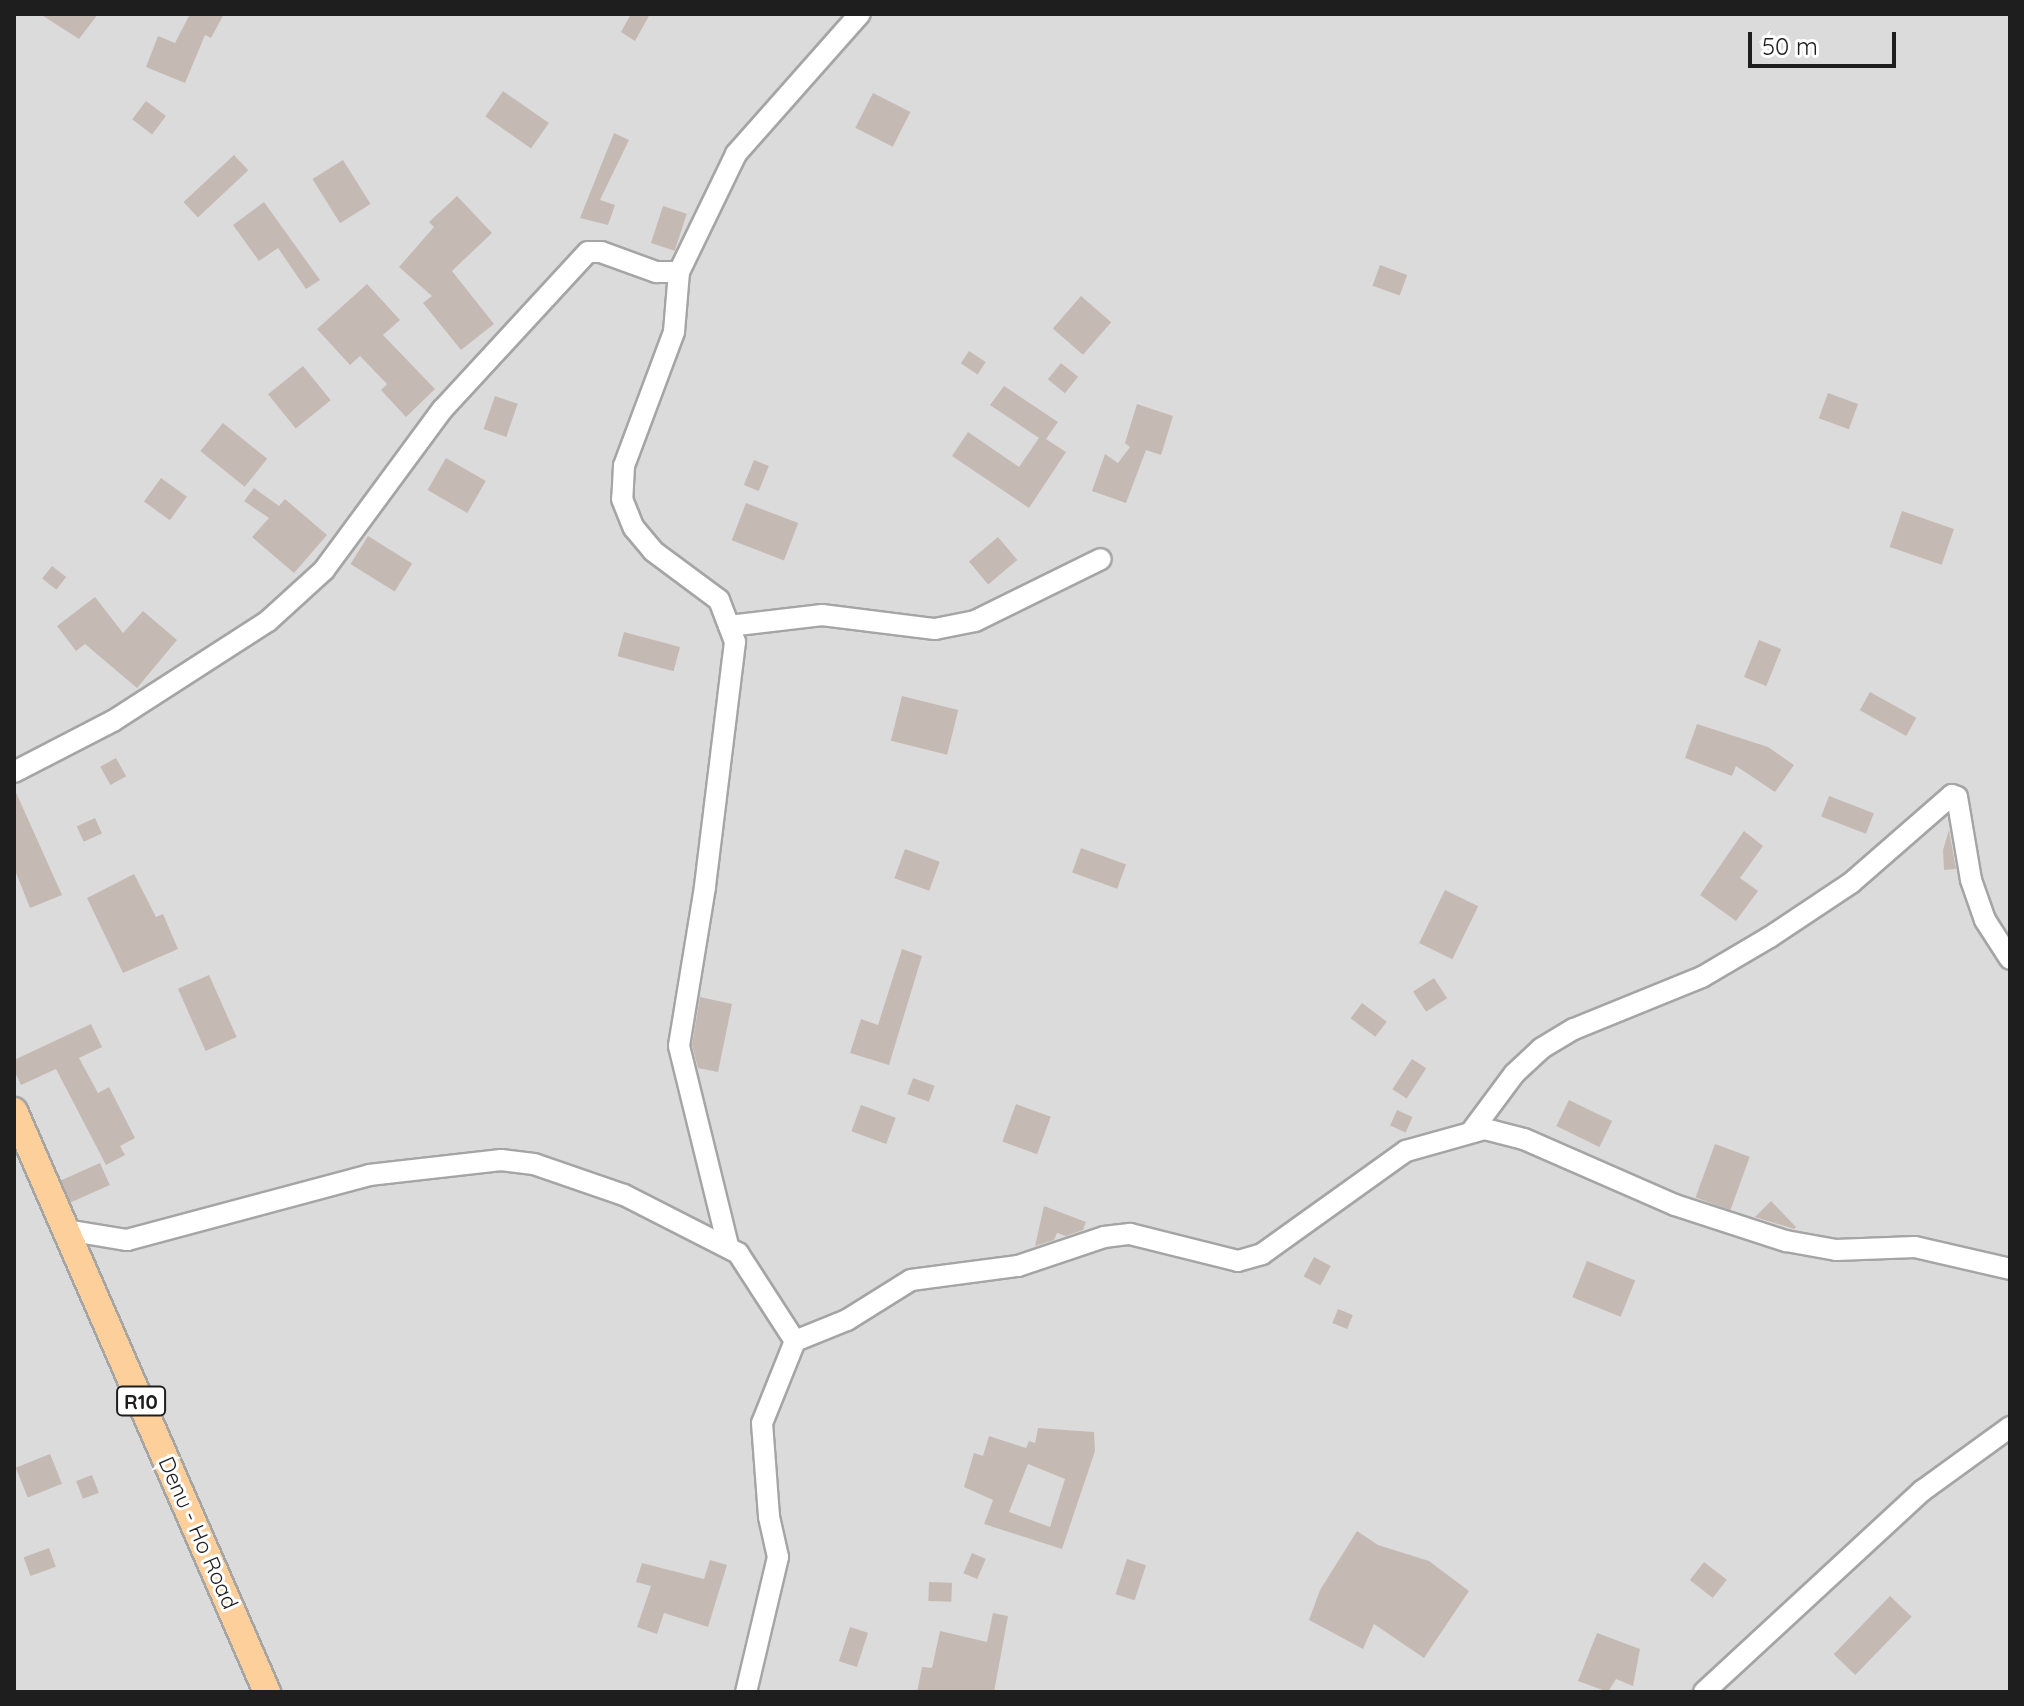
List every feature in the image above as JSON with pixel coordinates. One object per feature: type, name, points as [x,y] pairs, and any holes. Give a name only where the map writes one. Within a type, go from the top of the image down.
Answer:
[{"type":"main road","name":"Denu - Ho Road","points":[[15,1114],[267,1692]]},
{"type":"street","points":[[728,1246],[679,1046],[735,642],[719,600],[653,551],[634,528],[622,499],[624,466],[674,332],[679,272],[736,154],[860,14]]},
{"type":"street","points":[[14,772],[113,721],[268,621],[324,570],[442,410],[588,252],[601,252],[656,272],[679,272]]},
{"type":"street","points":[[729,626],[822,615],[935,629],[975,621],[1101,559]]},
{"type":"street","points":[[1471,1132],[1514,1074],[1542,1048],[1574,1029],[1702,977],[1770,937],[1851,883],[1952,795],[1957,797],[1971,880],[1985,920],[2010,959]]},
{"type":"street","points":[[746,1692],[778,1557],[769,1517],[762,1423],[795,1341],[847,1320],[911,1280],[1018,1266],[1104,1237],[1130,1234],[1238,1261],[1262,1254],[1406,1151],[1485,1129],[1524,1139],[1675,1205],[1786,1241],[1836,1250],[1915,1247],[2010,1269]]},
{"type":"street","points":[[66,1230],[127,1240],[369,1175],[501,1160],[534,1164],[624,1195],[728,1246],[760,1280],[795,1341]]},
{"type":"street","points":[[1704,1692],[1922,1491],[2010,1427]]},
{"type":"shaded area","points":[[14,14],[2010,14],[2010,1692],[14,1692]]},
{"type":"building","points":[[40,14],[98,14],[79,39]]},
{"type":"building","points":[[190,14],[224,14],[211,38],[205,35],[185,83],[146,67],[158,36],[175,43]]},
{"type":"building","points":[[631,14],[650,14],[635,41],[621,32]]},
{"type":"building","points":[[503,91],[549,123],[531,149],[485,116]]},
{"type":"building","points":[[873,93],[910,112],[893,147],[855,128]]},
{"type":"building","points":[[146,101],[166,116],[152,134],[132,119]]},
{"type":"building","points":[[614,133],[629,140],[600,200],[615,205],[608,225],[580,218]]},
{"type":"building","points":[[234,155],[248,170],[198,217],[184,202]]},
{"type":"building","points":[[343,160],[371,204],[340,223],[312,179]]},
{"type":"building","points":[[457,196],[492,233],[452,271],[494,324],[461,350],[423,303],[432,296],[399,267],[434,227],[429,222]]},
{"type":"building","points":[[264,202],[320,280],[306,289],[278,248],[259,261],[233,225]]},
{"type":"building","points":[[663,206],[687,214],[675,251],[651,243]]},
{"type":"building","points":[[1380,265],[1407,275],[1400,296],[1372,286]]},
{"type":"building","points":[[367,284],[400,320],[383,335],[435,389],[406,417],[381,390],[387,384],[360,356],[350,365],[317,329]]},
{"type":"building","points":[[1081,296],[1111,322],[1083,355],[1053,328]]},
{"type":"building","points":[[969,351],[986,362],[978,374],[961,364]]},
{"type":"building","points":[[1061,363],[1078,377],[1065,393],[1048,379]]},
{"type":"building","points":[[303,366],[331,400],[296,429],[268,394]]},
{"type":"building","points":[[1004,386],[1058,422],[1046,439],[1066,452],[1029,508],[952,456],[968,432],[1019,467],[1039,438],[990,405]]},
{"type":"building","points":[[1828,393],[1858,404],[1849,429],[1819,418]]},
{"type":"building","points":[[495,396],[518,404],[506,437],[484,429]]},
{"type":"building","points":[[1137,404],[1173,416],[1161,455],[1146,450],[1126,503],[1092,491],[1105,454],[1118,463],[1130,447],[1125,443]]},
{"type":"building","points":[[223,423],[267,459],[245,487],[200,451]]},
{"type":"building","points":[[446,458],[486,481],[467,513],[428,490]]},
{"type":"building","points":[[754,460],[769,466],[759,491],[744,485]]},
{"type":"building","points":[[161,478],[187,497],[170,520],[144,501]]},
{"type":"building","points":[[254,488],[279,506],[285,499],[327,535],[294,573],[252,537],[269,518],[244,501]]},
{"type":"building","points":[[746,503],[798,523],[784,560],[732,540]]},
{"type":"building","points":[[1902,511],[1954,529],[1942,565],[1890,547]]},
{"type":"building","points":[[368,536],[412,564],[395,592],[351,564]]},
{"type":"building","points":[[998,537],[1017,560],[988,584],[969,561]]},
{"type":"building","points":[[52,566],[66,577],[56,590],[42,579]]},
{"type":"building","points":[[95,597],[123,633],[143,611],[177,640],[137,688],[85,644],[76,651],[57,626]]},
{"type":"building","points":[[624,632],[680,647],[674,671],[618,656]]},
{"type":"building","points":[[1759,640],[1781,649],[1766,686],[1744,677]]},
{"type":"building","points":[[1870,692],[1916,718],[1906,736],[1860,710]]},
{"type":"building","points":[[902,696],[958,710],[947,755],[891,741]]},
{"type":"building","points":[[1697,724],[1768,747],[1794,765],[1775,792],[1736,766],[1732,776],[1685,758]]},
{"type":"building","points":[[116,758],[126,776],[110,785],[100,767]]},
{"type":"building","points":[[14,788],[62,895],[30,908],[14,868]]},
{"type":"building","points":[[1829,796],[1874,813],[1866,834],[1821,817]]},
{"type":"building","points":[[95,818],[102,834],[84,842],[77,826]]},
{"type":"building","points":[[1949,830],[1956,869],[1944,870],[1943,850]]},
{"type":"building","points":[[1744,831],[1763,846],[1740,878],[1758,891],[1736,921],[1700,895]]},
{"type":"building","points":[[1081,848],[1126,864],[1117,889],[1072,872]]},
{"type":"building","points":[[905,849],[940,862],[929,891],[894,878]]},
{"type":"building","points":[[134,874],[156,917],[163,914],[178,949],[123,973],[87,898]]},
{"type":"building","points":[[1445,890],[1478,906],[1452,959],[1419,943]]},
{"type":"building","points":[[902,949],[922,956],[889,1065],[850,1053],[861,1019],[878,1025]]},
{"type":"building","points":[[209,975],[237,1037],[206,1051],[178,989]]},
{"type":"building","points":[[1434,978],[1447,998],[1426,1012],[1413,992]]},
{"type":"building","points":[[700,997],[732,1004],[718,1072],[698,1068],[692,1045]]},
{"type":"building","points":[[1362,1003],[1387,1022],[1375,1037],[1351,1018]]},
{"type":"building","points":[[91,1024],[102,1047],[79,1058],[98,1093],[109,1087],[135,1138],[120,1146],[125,1155],[106,1165],[56,1069],[21,1085],[14,1070],[14,1060]]},
{"type":"building","points":[[1412,1059],[1426,1068],[1407,1098],[1392,1089]]},
{"type":"building","points":[[913,1078],[935,1086],[929,1102],[907,1094]]},
{"type":"building","points":[[1569,1100],[1612,1121],[1599,1147],[1556,1126]]},
{"type":"building","points":[[1016,1104],[1051,1117],[1037,1154],[1002,1142]]},
{"type":"building","points":[[861,1105],[896,1118],[886,1144],[851,1131]]},
{"type":"building","points":[[1397,1110],[1413,1117],[1406,1132],[1390,1126]]},
{"type":"building","points":[[1715,1144],[1750,1157],[1730,1210],[1696,1198]]},
{"type":"building","points":[[100,1163],[110,1185],[70,1202],[61,1180]]},
{"type":"building","points":[[1771,1201],[1796,1227],[1794,1229],[1755,1217]]},
{"type":"building","points":[[1044,1206],[1086,1222],[1083,1230],[1066,1236],[1057,1233],[1054,1240],[1035,1246]]},
{"type":"building","points":[[1314,1257],[1331,1266],[1320,1285],[1304,1276]]},
{"type":"building","points":[[1587,1261],[1635,1280],[1621,1317],[1572,1297]]},
{"type":"building","points":[[1338,1309],[1353,1315],[1347,1329],[1332,1323]]},
{"type":"building","points":[[1038,1428],[1094,1432],[1095,1451],[1062,1549],[984,1524],[993,1500],[964,1487],[974,1453],[983,1456],[989,1436],[1026,1448],[1029,1441],[1035,1443]],"holes":[[[1028,1464],[1065,1479],[1050,1527],[1009,1512]]]},
{"type":"building","points":[[50,1454],[62,1484],[28,1498],[16,1468]]},
{"type":"building","points":[[92,1475],[99,1493],[83,1499],[76,1481]]},
{"type":"building","points":[[1357,1531],[1378,1545],[1429,1561],[1469,1591],[1424,1658],[1374,1624],[1363,1649],[1309,1620],[1320,1590]]},
{"type":"building","points":[[49,1548],[56,1567],[30,1576],[24,1557]]},
{"type":"building","points":[[972,1553],[986,1559],[977,1579],[963,1573]]},
{"type":"building","points":[[1127,1559],[1146,1565],[1135,1600],[1116,1594]]},
{"type":"building","points":[[710,1560],[727,1565],[708,1627],[664,1613],[657,1634],[637,1627],[651,1586],[636,1582],[642,1563],[704,1579]]},
{"type":"building","points":[[1704,1562],[1727,1580],[1713,1598],[1690,1580]]},
{"type":"building","points":[[929,1582],[952,1583],[951,1602],[928,1601]]},
{"type":"building","points":[[1890,1596],[1912,1617],[1855,1675],[1834,1654]]},
{"type":"building","points":[[993,1613],[1008,1616],[994,1692],[917,1692],[922,1667],[932,1668],[940,1631],[987,1642]]},
{"type":"building","points":[[850,1627],[868,1633],[857,1667],[839,1661]]},
{"type":"building","points":[[1597,1633],[1640,1649],[1633,1686],[1616,1679],[1608,1692],[1578,1681]]}]
